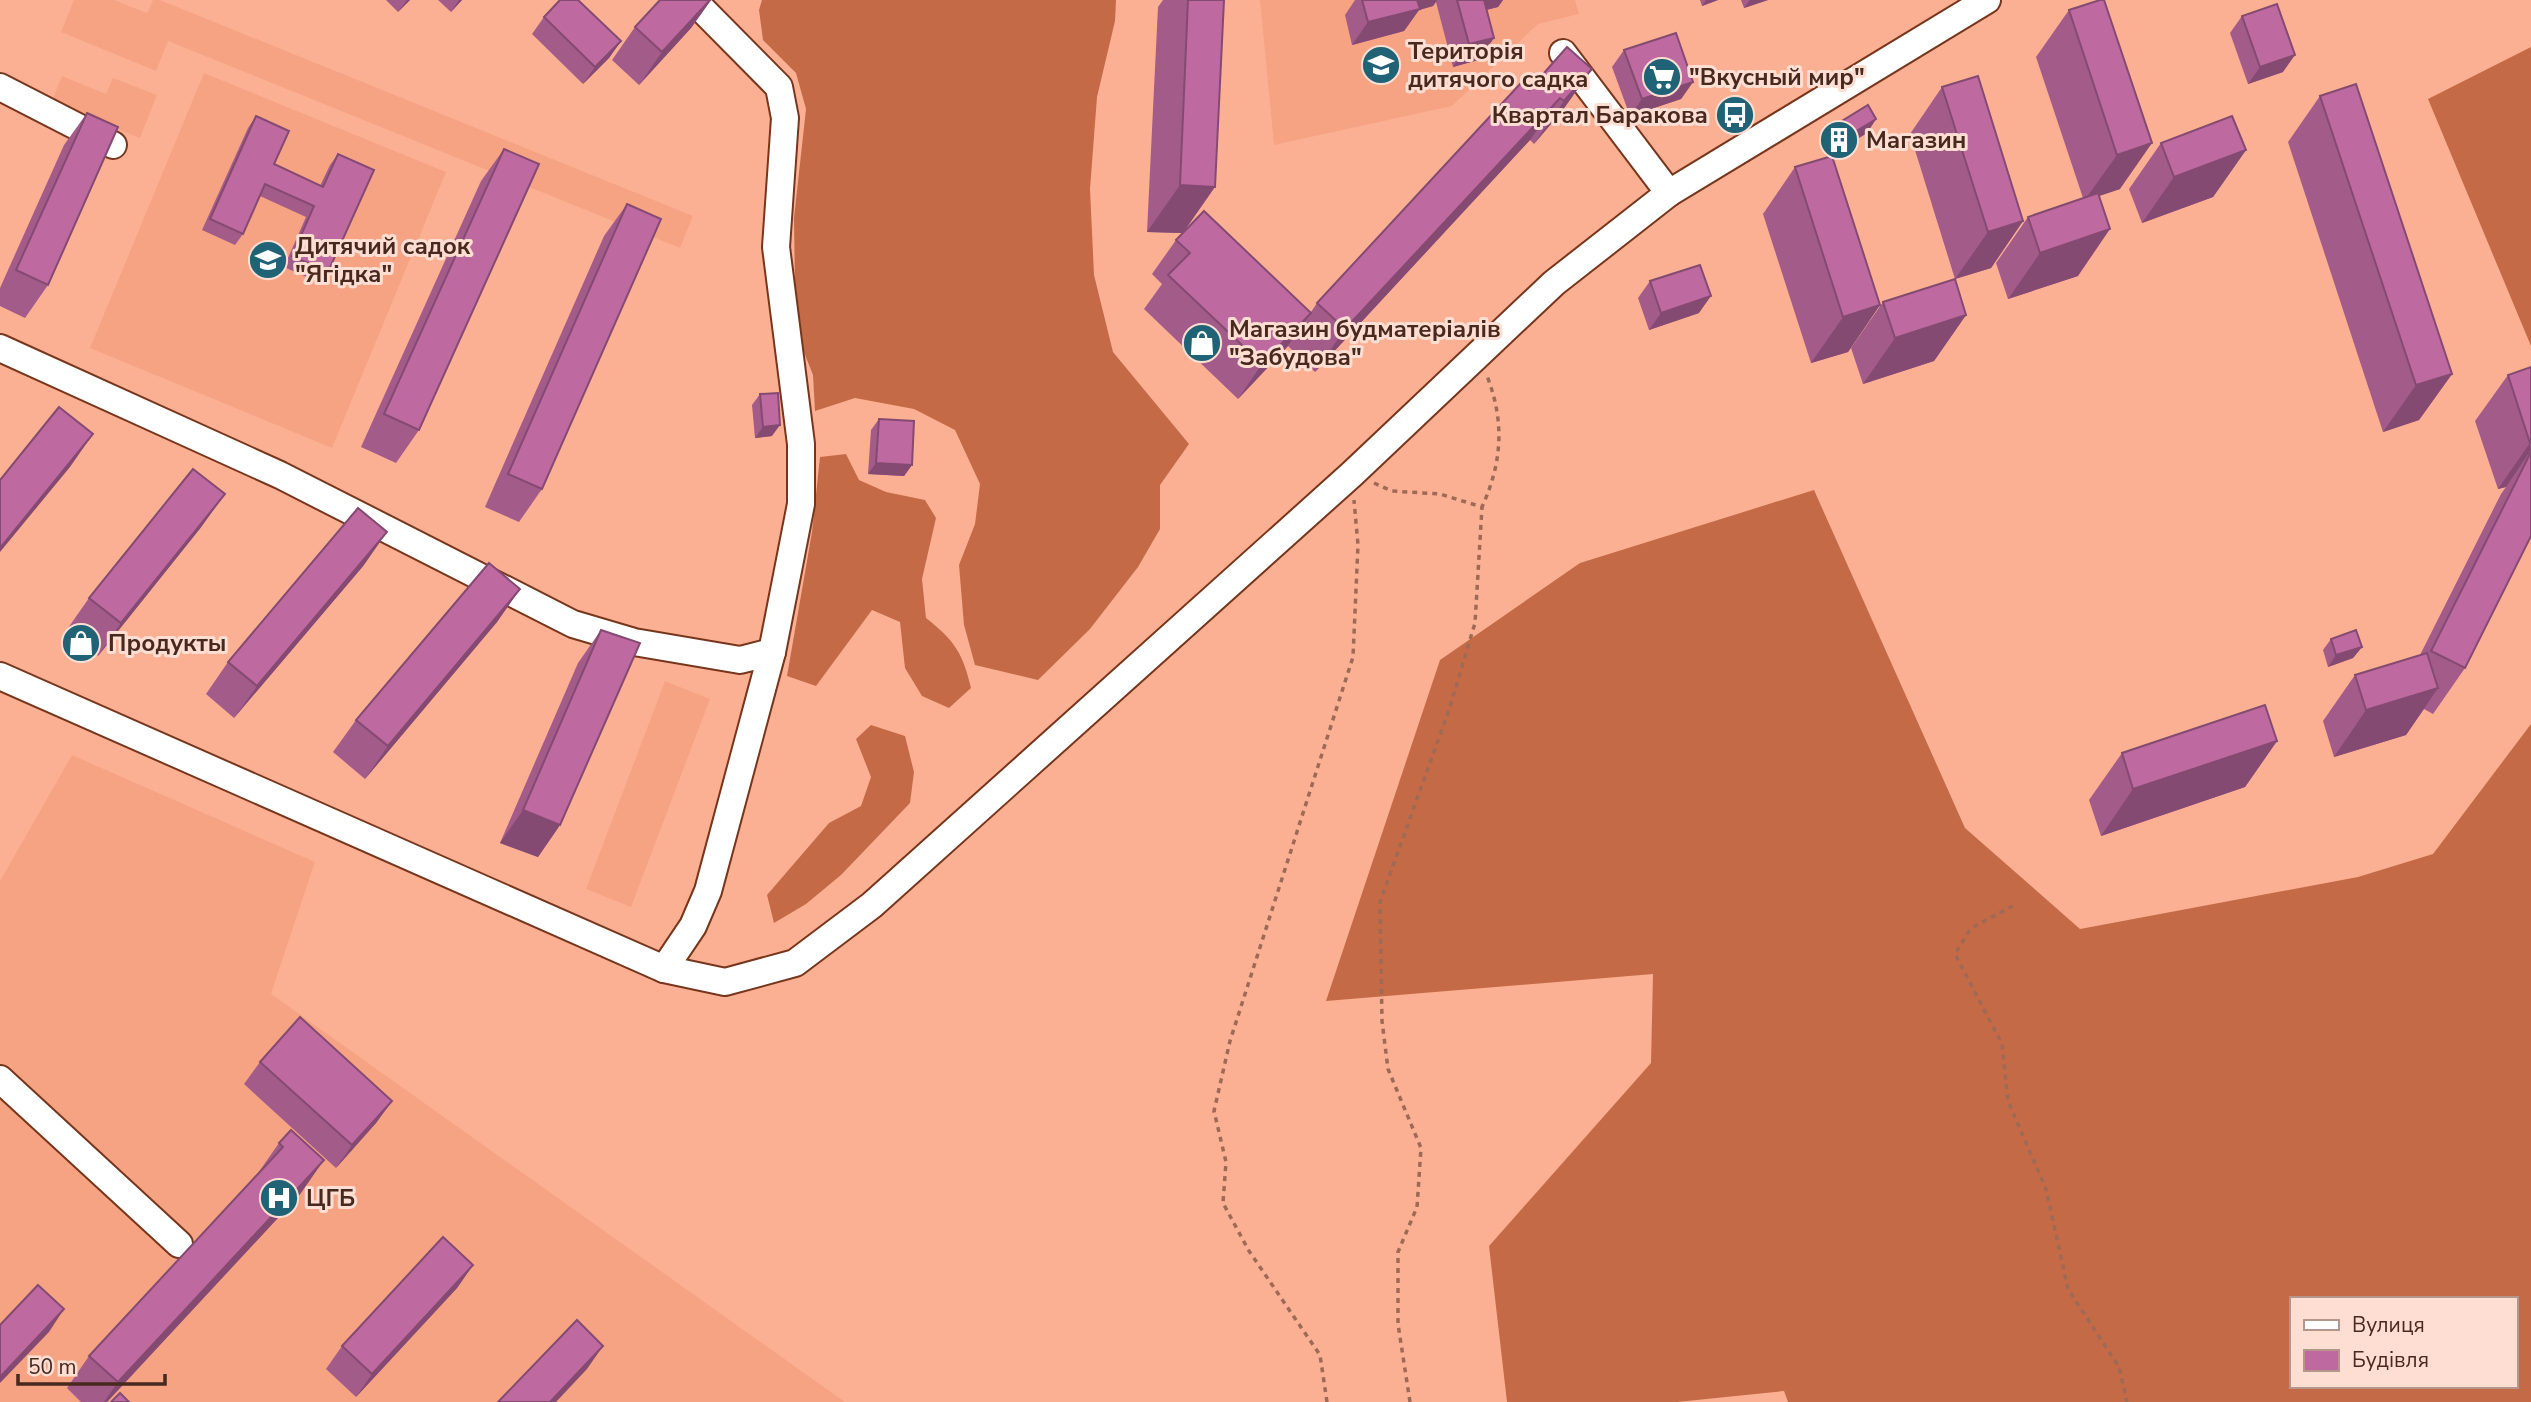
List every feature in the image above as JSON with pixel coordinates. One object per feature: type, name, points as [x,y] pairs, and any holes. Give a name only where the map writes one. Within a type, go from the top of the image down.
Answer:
[{"type":"street","points":[[664,969],[693,926],[708,891],[772,652],[801,504],[801,444],[776,247],[785,118],[779,87],[693,0]]},
{"type":"street","points":[[0,676],[664,969],[725,982],[795,963],[872,905],[1352,474],[1554,283],[1669,193],[1987,0]]},
{"type":"street","points":[[1563,53],[1669,193]]},
{"type":"street","points":[[0,87],[113,145]]},
{"type":"street","points":[[0,348],[280,475],[573,624],[634,642],[740,660],[772,652]]},
{"type":"street","points":[[0,1079],[179,1244]]},
{"type":"path","points":[[1410,1402],[1398,1324],[1398,1252],[1417,1207],[1421,1148],[1404,1114],[1388,1069],[1382,1021],[1380,902],[1450,708],[1475,622],[1482,507],[1494,481],[1501,442],[1497,402],[1479,355]]},
{"type":"path","points":[[1327,1402],[1320,1355],[1249,1251],[1223,1203],[1226,1162],[1214,1111],[1230,1041],[1353,657],[1358,545],[1352,474],[1392,491],[1440,494],[1482,507]]},
{"type":"path","points":[[2013,906],[1971,928],[1955,954],[2002,1044],[2008,1101],[2046,1189],[2068,1289],[2119,1367],[2127,1402]]},
{"type":"shaded area","points":[[74,0],[114,0],[147,13],[153,0],[160,0],[693,216],[680,248],[168,41],[156,71],[61,32]]},
{"type":"shaded area","points":[[762,0],[1116,0],[1115,21],[1097,97],[1090,189],[1094,275],[1113,352],[1189,444],[1160,485],[1160,529],[1138,567],[1090,629],[1038,680],[975,665],[964,625],[959,565],[975,524],[980,484],[955,430],[914,409],[855,398],[815,411],[813,375],[798,337],[795,287],[794,218],[806,109],[796,73],[763,40],[759,10]]},
{"type":"shaded area","name":"Територія дитячого садка","points":[[1260,0],[1575,0],[1579,14],[1538,24],[1452,106],[1274,145]]},
{"type":"shaded area","points":[[2531,47],[2531,346],[2428,99]]},
{"type":"shaded area","name":"Дитячий садок \"Ягідка\"","points":[[204,73],[446,172],[332,448],[90,348]]},
{"type":"shaded area","points":[[62,76],[106,94],[113,78],[157,95],[140,138],[51,103]]},
{"type":"shaded area","points":[[846,454],[859,480],[886,492],[925,500],[936,518],[922,579],[926,618],[944,633],[956,648],[965,665],[971,688],[949,708],[922,696],[905,668],[900,622],[872,610],[816,686],[787,676],[812,532],[820,457]]},
{"type":"shaded area","points":[[1814,490],[1965,828],[2080,929],[2358,877],[2433,854],[2531,724],[2531,1402],[1788,1402],[1784,1391],[1677,1402],[1507,1402],[1489,1246],[1651,1063],[1653,974],[1326,1001],[1440,660],[1580,563]]},
{"type":"shaded area","points":[[665,681],[710,699],[631,907],[586,889]]},
{"type":"shaded area","points":[[871,725],[905,736],[914,772],[910,803],[841,875],[806,904],[774,923],[767,895],[829,823],[861,806],[871,777],[856,739]]},
{"type":"shaded area","name":"ЦГБ","points":[[72,755],[315,862],[271,994],[845,1402],[0,1402],[0,881]]},
{"type":"building","points":[[560,0],[578,0],[621,41],[595,67],[544,17]]},
{"type":"building","points":[[660,0],[710,0],[662,52],[635,27]]},
{"type":"building","points":[[1188,0],[1224,0],[1215,187],[1180,185]]},
{"type":"building","points":[[1362,0],[1417,0],[1420,9],[1368,22]]},
{"type":"building","points":[[1457,0],[1484,0],[1494,38],[1469,44]]},
{"type":"building","points":[[2104,0],[2152,143],[2117,155],[2069,10]]},
{"type":"building","points":[[2277,4],[2295,55],[2260,67],[2242,16]]},
{"type":"building","points":[[1676,33],[1693,82],[1642,99],[1624,50]]},
{"type":"building","points":[[1567,47],[1592,69],[1564,101],[1560,98],[1345,329],[1317,303],[1521,83],[1529,90]]},
{"type":"building","points":[[1978,76],[2023,221],[1988,232],[1942,87]]},
{"type":"building","points":[[2356,84],[2452,374],[2416,385],[2320,96]]},
{"type":"building","points":[[1868,105],[1876,119],[1840,141],[1832,127]]},
{"type":"building","points":[[87,113],[118,127],[48,285],[16,270]]},
{"type":"building","name":"Дитячий садок \"Ягідка\"","points":[[256,116],[289,131],[274,164],[323,187],[338,154],[374,170],[328,272],[292,256],[314,206],[265,184],[243,234],[210,219]]},
{"type":"building","points":[[2232,116],[2246,150],[2174,177],[2161,143]]},
{"type":"building","points":[[504,149],[539,164],[419,430],[384,414]]},
{"type":"building","points":[[1832,156],[1880,305],[1843,317],[1795,167]]},
{"type":"building","points":[[2098,193],[2110,229],[2040,253],[2028,217]]},
{"type":"building","points":[[627,204],[661,219],[542,489],[508,474]]},
{"type":"building","points":[[1204,211],[1311,313],[1262,364],[1168,275],[1190,253],[1176,240]]},
{"type":"building","points":[[1700,265],[1711,296],[1661,313],[1650,281]]},
{"type":"building","points":[[1955,279],[1966,315],[1895,338],[1883,302]]},
{"type":"building","points":[[2531,367],[2531,443],[2530,443],[2508,375]]},
{"type":"building","points":[[778,393],[780,425],[763,427],[760,394]]},
{"type":"building","points":[[59,407],[93,434],[0,548],[0,480]]},
{"type":"building","points":[[879,419],[914,421],[912,465],[876,463]]},
{"type":"building","points":[[2531,452],[2531,536],[2465,668],[2431,651]]},
{"type":"building","points":[[193,469],[225,494],[121,623],[89,598]]},
{"type":"building","points":[[358,508],[387,532],[257,686],[228,662]]},
{"type":"building","points":[[489,563],[520,589],[388,746],[356,720]]},
{"type":"building","points":[[601,630],[640,643],[560,825],[523,810]]},
{"type":"building","points":[[2356,630],[2362,647],[2336,655],[2331,639]]},
{"type":"building","points":[[2427,653],[2438,688],[2366,710],[2355,675]]},
{"type":"building","points":[[2265,705],[2277,741],[2133,789],[2122,753]]},
{"type":"building","points":[[300,1017],[392,1101],[352,1145],[260,1062]]},
{"type":"building","name":"ЦГБ","points":[[291,1130],[324,1160],[118,1382],[89,1356],[283,1147],[279,1143]]},
{"type":"building","points":[[443,1237],[473,1265],[372,1374],[342,1346]]},
{"type":"building","points":[[38,1285],[64,1309],[0,1377],[0,1325]]},
{"type":"building","points":[[577,1320],[603,1346],[550,1402],[498,1402]]},
{"type":"building","points":[[120,1393],[129,1402],[111,1402]]},
{"type":"place","name":"Територія дитячого садка","points":[[1381,65]]},
{"type":"place","name":"\"Вкусный мир\"","points":[[1662,77]]},
{"type":"place","name":"Квартал Баракова","points":[[1735,115]]},
{"type":"place","name":"Магазин","points":[[1839,140]]},
{"type":"place","name":"Дитячий садок \"Ягідка\"","points":[[268,260]]},
{"type":"place","name":"Магазин будматеріалів \"Забудова\"","points":[[1202,343]]},
{"type":"place","name":"Продукты","points":[[81,643]]},
{"type":"place","name":"ЦГБ","points":[[279,1198]]}]
